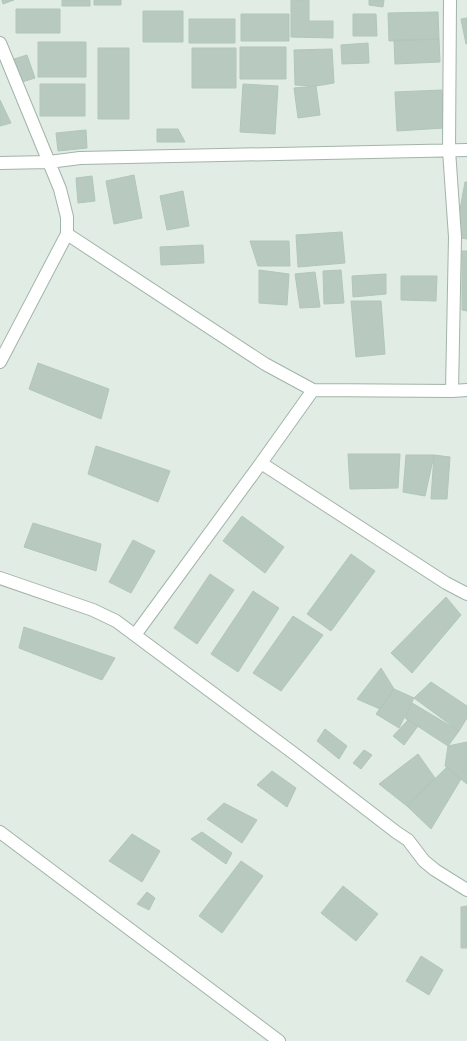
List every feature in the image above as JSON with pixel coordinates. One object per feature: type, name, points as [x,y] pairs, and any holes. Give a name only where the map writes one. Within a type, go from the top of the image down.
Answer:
[{"type":"street","points":[[450,0],[449,150],[455,237],[452,391]]},
{"type":"street","points":[[0,43],[60,189],[67,217],[67,234],[0,362]]},
{"type":"street","points":[[0,163],[49,162],[80,158],[467,150]]},
{"type":"street","points":[[67,234],[265,364],[313,390],[467,390]]},
{"type":"street","points":[[135,635],[313,390]]},
{"type":"street","points":[[261,463],[446,583],[467,594]]},
{"type":"street","points":[[0,578],[93,610],[116,621],[408,840],[424,861],[435,870],[467,890]]},
{"type":"street","points":[[0,832],[279,1041]]},
{"type":"building","points":[[2,0],[14,0],[3,4]]},
{"type":"building","points":[[62,0],[90,0],[90,6],[62,6]]},
{"type":"building","points":[[94,0],[121,0],[121,5],[94,5]]},
{"type":"building","points":[[291,0],[309,0],[309,21],[333,21],[333,38],[291,37]]},
{"type":"building","points":[[369,0],[384,0],[383,7],[369,5]]},
{"type":"building","points":[[16,9],[60,9],[60,33],[16,33]]},
{"type":"building","points":[[143,11],[183,11],[183,42],[143,42]]},
{"type":"building","points":[[438,12],[439,39],[389,41],[388,13]]},
{"type":"building","points":[[241,14],[289,14],[289,41],[241,41]]},
{"type":"building","points":[[353,14],[376,14],[377,36],[353,36]]},
{"type":"building","points":[[467,18],[467,44],[466,44],[461,19]]},
{"type":"building","points":[[189,19],[235,19],[235,43],[189,43]]},
{"type":"building","points":[[439,39],[440,62],[395,64],[394,40]]},
{"type":"building","points":[[38,42],[86,42],[86,77],[38,77]]},
{"type":"building","points":[[368,43],[369,63],[342,64],[341,45]]},
{"type":"building","points":[[240,47],[286,47],[286,79],[240,79]]},
{"type":"building","points":[[98,48],[129,48],[129,119],[98,119]]},
{"type":"building","points":[[192,48],[236,48],[236,88],[192,88]]},
{"type":"building","points":[[332,49],[334,83],[316,86],[295,85],[294,50]]},
{"type":"building","points":[[27,55],[35,78],[22,82],[14,59]]},
{"type":"building","points":[[40,84],[85,84],[85,116],[40,116]]},
{"type":"building","points":[[243,84],[278,86],[275,134],[240,132]]},
{"type":"building","points":[[316,86],[320,115],[298,118],[294,88]]},
{"type":"building","points":[[442,90],[444,128],[397,131],[395,92]]},
{"type":"building","points":[[0,100],[11,123],[0,126]]},
{"type":"building","points":[[157,129],[178,129],[185,142],[157,142]]},
{"type":"building","points":[[86,130],[87,148],[58,151],[56,133]]},
{"type":"building","points":[[134,175],[142,218],[114,224],[106,181]]},
{"type":"building","points":[[92,176],[95,201],[78,203],[76,178]]},
{"type":"building","points":[[465,182],[467,182],[467,239],[455,237]]},
{"type":"building","points":[[183,191],[189,226],[167,230],[160,196]]},
{"type":"building","points":[[342,232],[345,263],[298,267],[296,235]]},
{"type":"building","points":[[250,241],[289,241],[290,266],[258,266]]},
{"type":"building","points":[[203,245],[204,263],[161,265],[160,247]]},
{"type":"building","points":[[462,251],[467,251],[467,311],[462,310]]},
{"type":"building","points":[[259,270],[289,274],[287,305],[259,303]]},
{"type":"building","points":[[341,270],[344,303],[324,304],[323,271]]},
{"type":"building","points":[[315,272],[320,307],[300,308],[295,274]]},
{"type":"building","points":[[386,274],[386,294],[353,297],[352,276]]},
{"type":"building","points":[[401,276],[437,276],[436,301],[401,300]]},
{"type":"building","points":[[351,301],[381,301],[385,354],[356,357]]},
{"type":"building","points":[[38,363],[109,389],[101,419],[29,389]]},
{"type":"building","points":[[96,446],[170,471],[158,502],[88,474]]},
{"type":"building","points":[[348,454],[400,454],[398,488],[350,489]]},
{"type":"building","points":[[406,455],[434,455],[425,496],[403,492]]},
{"type":"building","points":[[434,455],[450,457],[447,499],[431,499]]},
{"type":"building","points":[[242,516],[284,547],[265,573],[223,541]]},
{"type":"building","points":[[33,523],[101,544],[96,571],[24,547]]},
{"type":"building","points":[[133,540],[155,551],[131,593],[109,582]]},
{"type":"building","points":[[351,554],[375,571],[331,631],[307,614]]},
{"type":"building","points":[[210,574],[234,590],[197,644],[174,628]]},
{"type":"building","points":[[253,591],[279,608],[238,672],[211,654]]},
{"type":"building","points":[[446,597],[461,615],[412,673],[391,653]]},
{"type":"building","points":[[293,616],[323,635],[281,691],[253,673]]},
{"type":"building","points":[[24,627],[115,658],[102,680],[19,648]]},
{"type":"building","points":[[381,668],[394,689],[380,709],[357,699]]},
{"type":"building","points":[[431,682],[467,706],[467,718],[459,731],[414,698]]},
{"type":"building","points":[[394,689],[414,698],[399,728],[376,714]]},
{"type":"building","points":[[412,703],[459,731],[448,746],[405,718]]},
{"type":"building","points":[[408,720],[418,726],[404,745],[393,736]]},
{"type":"building","points":[[325,729],[347,746],[339,759],[317,741]]},
{"type":"building","points":[[467,742],[467,784],[445,766],[448,746]]},
{"type":"building","points":[[364,750],[372,755],[361,769],[353,763]]},
{"type":"building","points":[[418,754],[435,778],[407,806],[379,784]]},
{"type":"building","points":[[447,767],[461,779],[431,829],[407,806]]},
{"type":"building","points":[[272,771],[296,788],[287,807],[257,785]]},
{"type":"building","points":[[224,803],[257,820],[242,843],[207,819]]},
{"type":"building","points":[[202,832],[232,853],[226,864],[191,839]]},
{"type":"building","points":[[132,834],[160,851],[142,882],[109,861]]},
{"type":"building","points":[[241,861],[263,876],[222,933],[199,916]]},
{"type":"building","points":[[343,886],[378,914],[356,941],[321,913]]},
{"type":"building","points":[[147,892],[155,898],[149,910],[137,904]]},
{"type":"building","points":[[467,906],[467,948],[461,948],[461,907]]},
{"type":"building","points":[[421,956],[443,970],[429,995],[406,981]]}]
